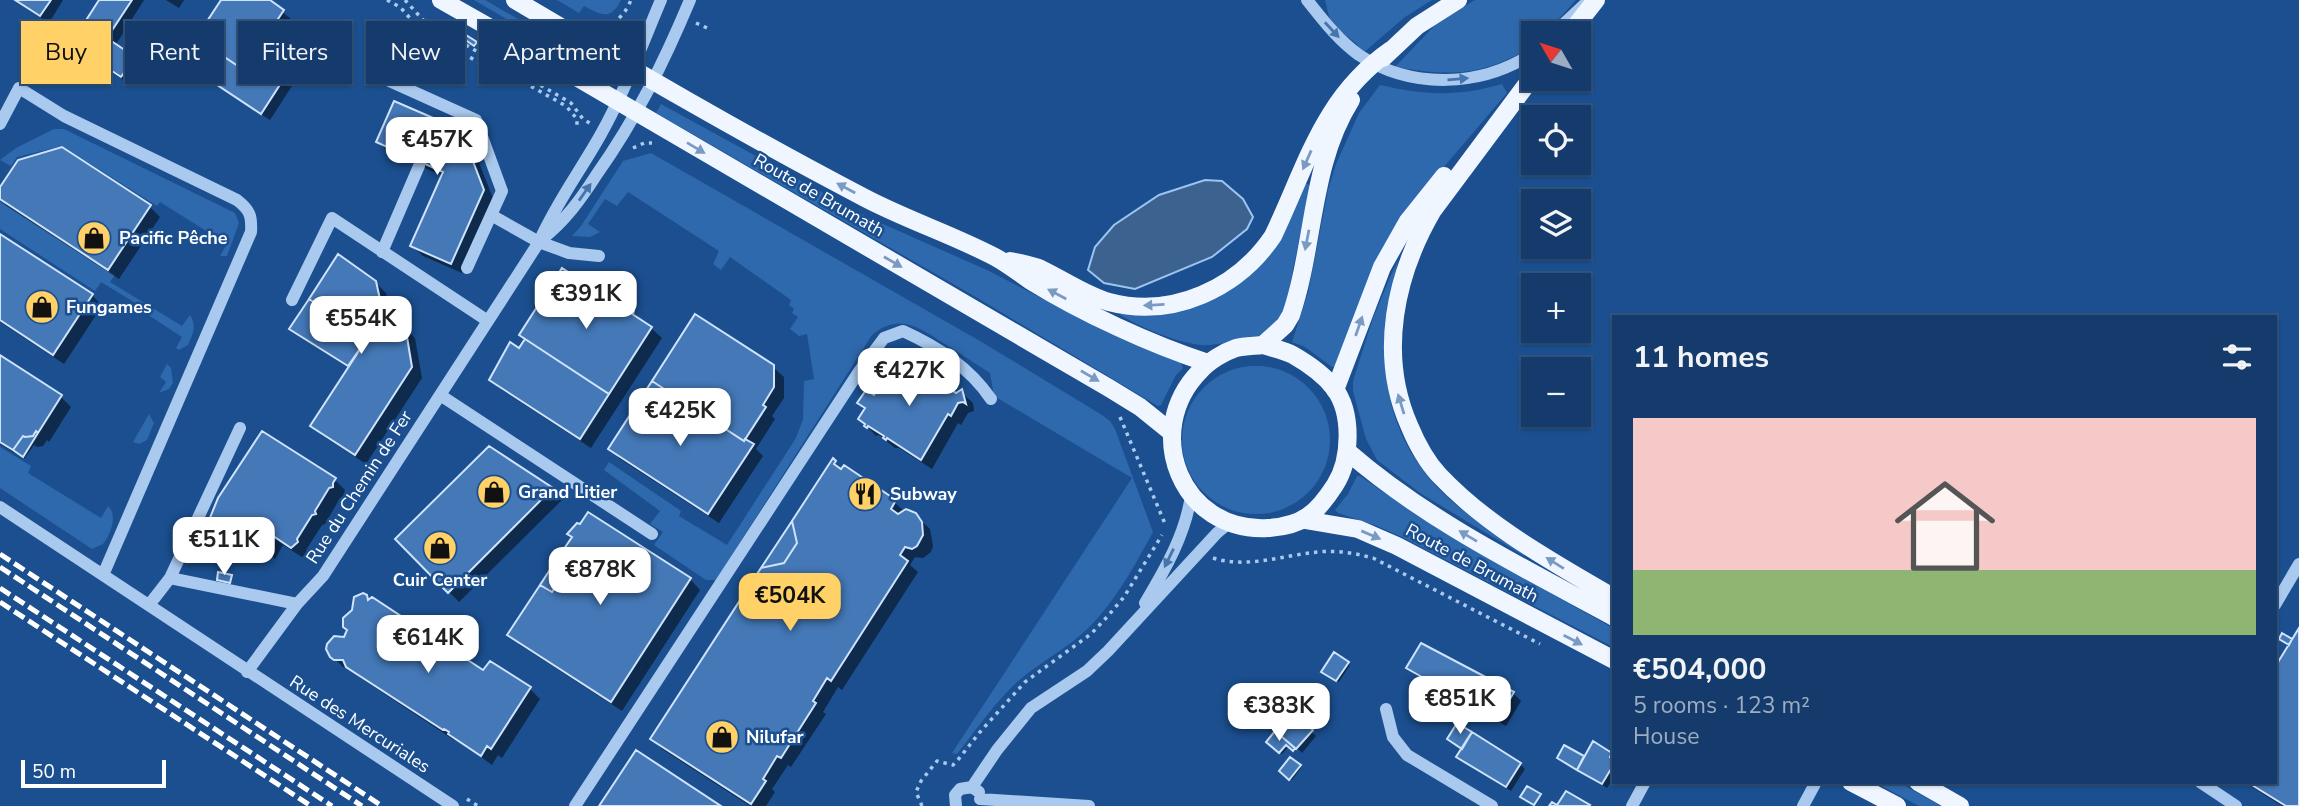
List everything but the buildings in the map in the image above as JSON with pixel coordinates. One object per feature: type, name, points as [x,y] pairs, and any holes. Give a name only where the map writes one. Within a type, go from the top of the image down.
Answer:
[{"type":"main road","name":"Route de Brumath","points":[[441,0],[1109,388],[1140,407],[1171,432]]},
{"type":"main road","name":"Route de Brumath","points":[[514,0],[551,21]]},
{"type":"main road","points":[[1263,345],[1291,315],[1320,177],[1353,81],[1435,14],[1458,0]]},
{"type":"main road","points":[[1579,21],[1596,0]]},
{"type":"main road","name":"Route de Brumath","points":[[644,74],[851,191],[997,258],[1031,281],[1101,317],[1208,363]]},
{"type":"main road","points":[[1335,390],[1371,292],[1402,231],[1431,191],[1521,89]]},
{"type":"main road","points":[[1521,91],[1433,210],[1421,231],[1402,280],[1396,306],[1392,354],[1395,381],[1400,405],[1416,442],[1437,473],[1469,503],[1510,535],[1612,597]]},
{"type":"main road","points":[[997,258],[1039,268],[1086,293],[1109,302],[1131,306],[1179,302],[1220,287],[1239,275],[1273,236],[1315,141],[1344,103]]},
{"type":"main road","points":[[1263,345],[1290,353],[1314,369],[1335,390],[1344,411],[1348,435],[1347,451],[1340,477],[1326,498],[1305,520],[1278,527],[1255,529],[1215,516],[1191,495],[1176,465],[1171,432],[1177,405],[1189,382],[1208,363],[1236,349],[1263,345]]},
{"type":"main road","name":"Route de Brumath","points":[[1347,451],[1395,490],[1452,527],[1612,616]]},
{"type":"main road","name":"Route de Brumath","points":[[1305,520],[1358,529],[1397,546],[1612,659]]},
{"type":"main road","points":[[1856,784],[1897,806]]},
{"type":"main road","points":[[1922,784],[1960,806]]},
{"type":"street","points":[[644,41],[661,0]]},
{"type":"street","points":[[539,242],[573,210],[638,113],[690,0]]},
{"type":"street","points":[[1307,0],[1331,30],[1361,56],[1391,71],[1411,77],[1452,81],[1469,79],[1505,69],[1521,60]]},
{"type":"street","points":[[1567,21],[1590,0]]},
{"type":"street","points":[[396,84],[476,120],[502,191],[467,268]]},
{"type":"street","points":[[539,242],[550,218],[602,132],[625,84]]},
{"type":"street","points":[[0,124],[19,88],[64,116],[237,200],[248,209],[251,218],[251,232],[242,255],[103,575]]},
{"type":"street","points":[[382,251],[419,166]]},
{"type":"street","points":[[491,215],[539,242],[569,253],[599,256]]},
{"type":"street","points":[[292,300],[331,218],[488,321]]},
{"type":"street","name":"Rue du Chemin de Fer","points":[[247,672],[296,604],[323,576],[539,242]]},
{"type":"street","points":[[575,806],[860,370],[884,338],[903,331],[931,344],[980,383],[991,399]]},
{"type":"street","points":[[440,395],[652,534]]},
{"type":"street","points":[[149,605],[170,578],[240,428]]},
{"type":"street","points":[[1131,626],[1175,545],[1188,515],[1191,495]]},
{"type":"street","points":[[0,507],[247,672]]},
{"type":"street","points":[[972,787],[1031,708],[1087,671],[1230,523]]},
{"type":"street","points":[[2277,602],[2299,564]]},
{"type":"street","points":[[170,578],[296,604]]},
{"type":"street","name":"Rue des Mercuriales","points":[[247,672],[453,806]]},
{"type":"street","points":[[1386,709],[1393,737],[1408,755],[1492,806]]},
{"type":"street","points":[[1632,806],[1644,784]]},
{"type":"street","points":[[1803,806],[1815,784]]},
{"type":"street","points":[[2203,784],[2236,806]]},
{"type":"street","points":[[956,806],[954,799],[957,792],[964,787],[972,787],[978,792],[979,803],[1089,806]]},
{"type":"path","points":[[387,0],[400,8],[417,26],[478,62],[492,65],[566,106],[576,119],[577,127]]},
{"type":"path","points":[[405,0],[424,20],[571,103],[583,119],[602,132]]},
{"type":"path","points":[[616,21],[622,17],[631,0]]},
{"type":"path","points":[[619,143],[631,149],[644,143],[658,145]]},
{"type":"path","points":[[1118,414],[1169,528]]},
{"type":"path","points":[[922,806],[916,792],[929,769],[937,761],[953,765],[1025,682],[1091,634],[1124,597],[1161,535]]},
{"type":"path","points":[[1202,550],[1215,559],[1242,561],[1271,560],[1316,552],[1349,552],[1373,558],[1541,645]]},
{"type":"shaded area","points":[[474,0],[485,0],[521,21],[510,21]]},
{"type":"shaded area","points":[[557,0],[621,0],[613,11],[605,14],[584,6],[579,13]]},
{"type":"shaded area","points":[[1325,0],[1432,0],[1405,17],[1363,53],[1332,22]]},
{"type":"shaded area","points":[[1475,0],[1576,0],[1557,21],[1521,21],[1521,53],[1497,64],[1449,73],[1395,67],[1436,24]]},
{"type":"shaded area","points":[[1502,84],[1507,93],[1414,202],[1338,366],[1332,367],[1305,347],[1292,342],[1308,293],[1328,190],[1336,164],[1359,113],[1380,85],[1411,91],[1455,93]]},
{"type":"shaded area","points":[[661,104],[867,217],[987,270],[1107,332],[1181,363],[1183,368],[1158,406],[974,296],[656,113]]},
{"type":"shaded area","points":[[54,129],[64,129],[235,213],[239,223],[227,256],[220,256],[227,244],[160,202],[157,206],[62,146],[17,157],[11,166],[0,160],[16,148]]},
{"type":"shaded area","points":[[651,153],[980,341],[1102,415],[1115,429],[1153,532],[1134,567],[1104,611],[1076,639],[1015,684],[957,754],[952,753],[1132,478],[994,396],[990,373],[920,329],[901,323],[892,324],[872,335],[716,580],[706,580],[654,545],[663,532],[650,524],[660,511],[604,470],[609,462],[681,511],[679,516],[727,545],[796,438],[803,419],[804,381],[814,379],[807,334],[799,336],[790,329],[798,317],[792,313],[794,309],[789,305],[791,300],[730,257],[721,270],[713,264],[719,251],[628,192],[617,206],[605,199],[588,224],[600,232],[590,237],[572,236],[623,161]]},
{"type":"shaded area","points":[[1205,180],[1222,181],[1243,199],[1253,217],[1247,229],[1212,257],[1135,289],[1104,283],[1088,270],[1095,247],[1114,225],[1159,195]]},
{"type":"shaded area","points":[[1304,183],[1310,185],[1286,305],[1265,335],[1199,345],[1163,335],[1120,315],[1207,301],[1232,289],[1252,272]]},
{"type":"shaded area","points":[[0,202],[115,275],[110,282],[182,326],[190,315],[194,326],[188,345],[179,350],[176,348],[182,337],[136,307],[137,304],[101,282],[95,291],[0,229]]},
{"type":"shaded area","points":[[1399,259],[1386,322],[1385,353],[1387,384],[1405,441],[1421,468],[1443,493],[1493,533],[1525,554],[1524,556],[1420,493],[1377,460],[1366,439],[1353,391],[1353,381],[1373,318]]},
{"type":"shaded area","points":[[167,364],[171,368],[173,383],[169,389],[159,393],[166,382],[160,377]]},
{"type":"shaded area","points":[[1256,366],[1284,372],[1308,388],[1324,412],[1330,440],[1324,468],[1308,492],[1284,508],[1256,514],[1228,508],[1204,492],[1188,468],[1182,440],[1188,412],[1204,388],[1228,372]]},
{"type":"shaded area","points":[[149,414],[154,423],[147,440],[139,444],[133,442]]},
{"type":"shaded area","points":[[0,447],[31,466],[28,473],[101,518],[108,506],[113,514],[112,525],[103,544],[92,549],[0,488]]},
{"type":"shaded area","points":[[1357,476],[1360,476],[1484,555],[1612,627],[1612,646],[1402,537],[1338,513],[1335,510],[1348,494]]},
{"type":"shaded area","points":[[1878,784],[1902,784],[1941,806],[1919,806]]},
{"type":"railway","points":[[0,554],[382,806]]},
{"type":"railway","points":[[0,567],[362,806]]},
{"type":"railway","points":[[0,588],[332,806]]},
{"type":"railway","points":[[0,602],[311,806]]},
{"type":"place","name":"Pacific Pêche","points":[[94,238]]},
{"type":"place","name":"Fungames","points":[[42,307]]},
{"type":"place","name":"Grand Litier","points":[[494,492]]},
{"type":"place","name":"Subway","points":[[865,494]]},
{"type":"place","name":"Cuir Center","points":[[440,548]]},
{"type":"place","name":"Nilufar","points":[[722,737]]}]
